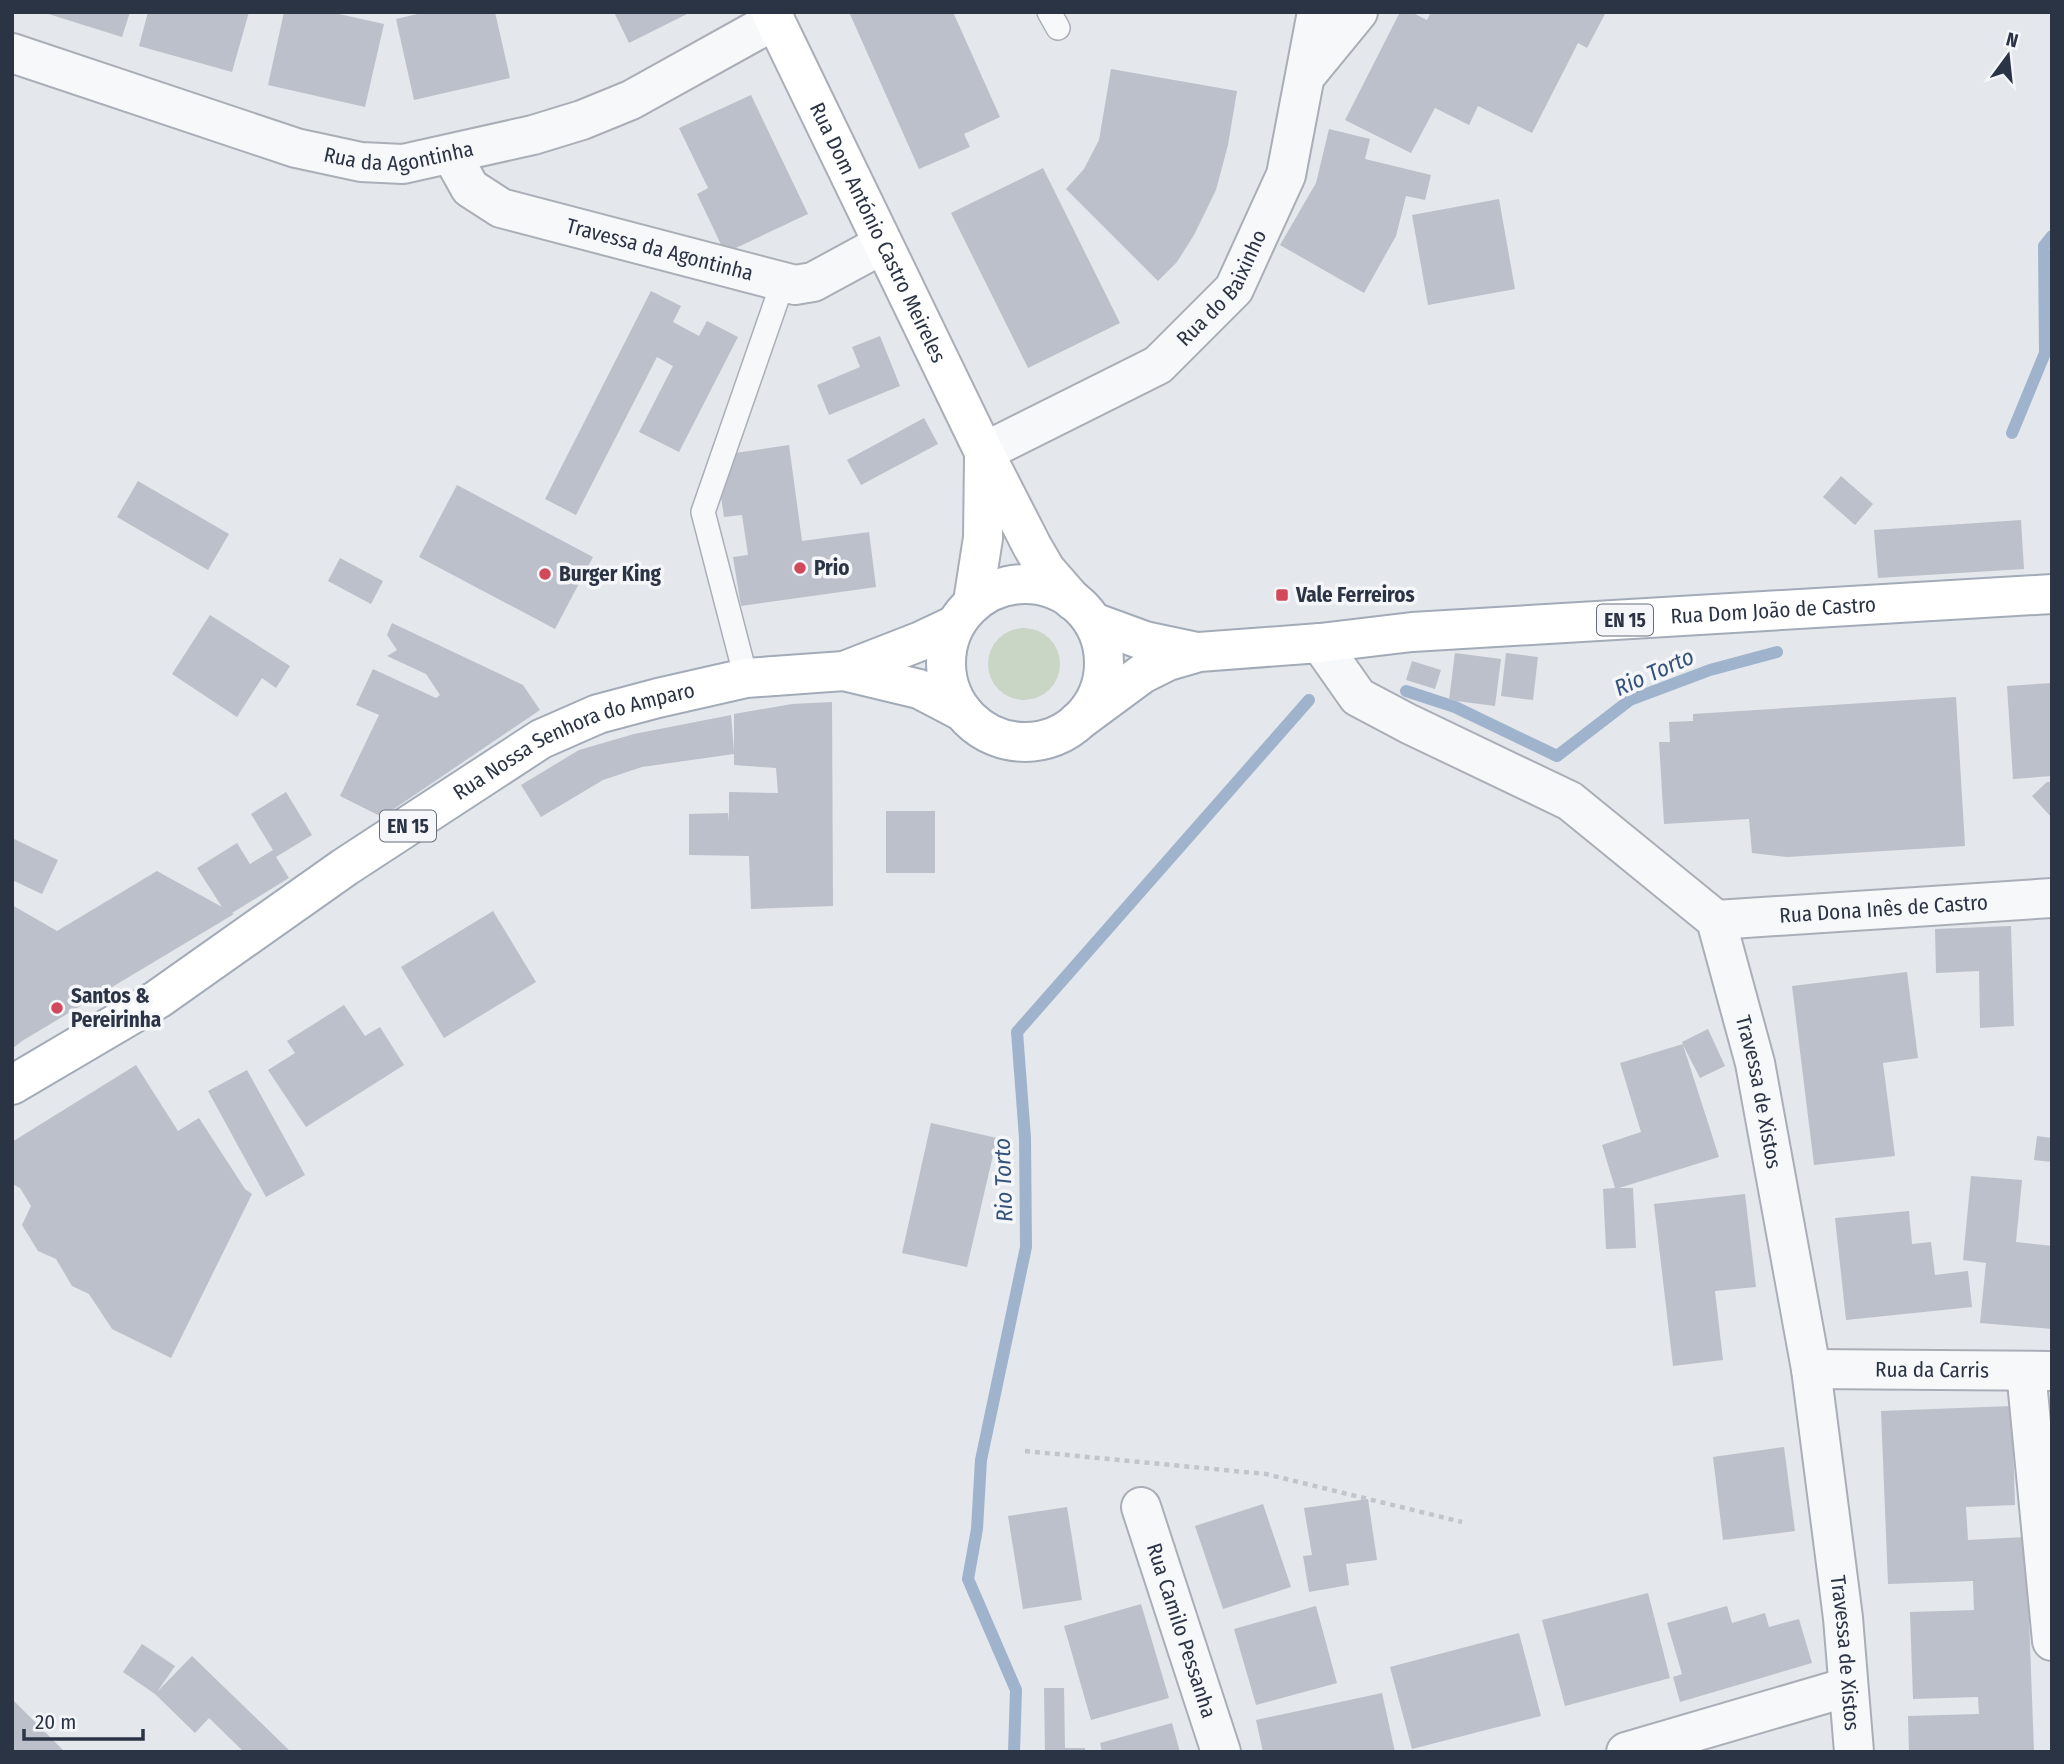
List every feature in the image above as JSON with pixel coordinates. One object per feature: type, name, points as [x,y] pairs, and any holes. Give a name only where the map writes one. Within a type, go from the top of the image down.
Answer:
[{"type":"main road","name":"Rua Dom António Castro Meireles","points":[[773,16],[984,452],[1046,570],[1083,611]]},
{"type":"main road","name":"Rua Dom António Castro Meireles","points":[[965,614],[983,538],[984,452]]},
{"type":"main road","points":[[1028,584],[1065,594],[1083,611],[1101,640],[1103,679],[1093,702],[1077,722],[1056,736],[1031,741],[1005,739],[982,729],[963,712],[951,690],[945,665],[949,640],[965,614],[999,588],[1028,584]]},
{"type":"main road","name":"Rua Dom João de Castro","points":[[1077,722],[1142,674],[1168,661],[1199,652],[1320,643],[1412,632],[2052,594]]},
{"type":"main road","name":"Rua Dom João de Castro","points":[[1083,611],[1145,641],[1199,652]]},
{"type":"main road","name":"Rua Nossa Senhora do Amparo","points":[[12,1085],[159,999],[345,867],[541,739],[598,713],[746,678],[844,671],[921,641],[965,614]]},
{"type":"main road","name":"Rua Nossa Senhora do Amparo","points":[[844,671],[919,690],[963,712]]},
{"type":"street","name":"Rua do Baixinho","points":[[984,452],[1158,365],[1234,289],[1286,175],[1317,12]]},
{"type":"street","points":[[1307,74],[1357,12]]},
{"type":"street","name":"Rua da Agontinha","points":[[12,53],[296,148],[361,162],[403,164],[533,135],[631,100],[773,16]]},
{"type":"street","name":"Travessa da Agontinha","points":[[452,154],[470,188],[501,208],[795,285],[813,282],[883,244]]},
{"type":"street","points":[[1320,643],[1358,697],[1570,800],[1716,920]]},
{"type":"street","name":"Rua Dona Inês de Castro","points":[[1716,920],[2052,898]]},
{"type":"street","name":"Travessa de Xistos","points":[[1716,920],[1755,1063],[1811,1369],[1843,1618],[1854,1752]]},
{"type":"street","name":"Rua da Carris","points":[[1811,1369],[2039,1371]]},
{"type":"street","points":[[2039,1371],[2052,1641]]},
{"type":"street","name":"Rua Camilo Pessanha","points":[[1141,1507],[1221,1752]]},
{"type":"street","points":[[1626,1752],[1848,1687]]},
{"type":"lane","points":[[746,678],[703,512],[783,282]]},
{"type":"path","points":[[1025,1451],[1266,1474],[1462,1522]]},
{"type":"green space","points":[[1024,628],[1044,634],[1054,644],[1060,664],[1054,684],[1044,694],[1024,700],[1004,694],[994,684],[988,664],[994,644],[1004,634]]},
{"type":"building","points":[[42,12],[130,12],[122,37]]},
{"type":"building","points":[[148,12],[249,12],[232,72],[139,46]]},
{"type":"building","points":[[284,12],[330,12],[384,24],[365,107],[268,85]]},
{"type":"building","points":[[426,12],[495,12],[510,78],[414,100],[396,19]]},
{"type":"building","points":[[614,12],[691,12],[629,43]]},
{"type":"building","points":[[849,12],[953,12],[1000,117],[964,134],[970,147],[919,169]]},
{"type":"building","points":[[1400,12],[1411,12],[1427,20],[1431,12],[1606,12],[1587,48],[1578,43],[1532,133],[1478,106],[1469,125],[1435,108],[1411,153],[1345,120]]},
{"type":"building","points":[[1111,69],[1237,91],[1228,145],[1216,190],[1177,262],[1158,281],[1066,189],[1084,169],[1099,140]]},
{"type":"building","points":[[751,95],[808,214],[725,253],[697,194],[708,188],[679,128]]},
{"type":"building","points":[[1329,129],[1370,139],[1365,159],[1431,175],[1425,200],[1406,196],[1396,236],[1364,293],[1280,245],[1316,183]]},
{"type":"building","points":[[1043,168],[1120,323],[1028,368],[951,213]]},
{"type":"building","points":[[1499,199],[1515,289],[1428,305],[1412,215]]},
{"type":"building","points":[[651,291],[681,306],[673,322],[699,336],[707,321],[738,337],[679,452],[639,432],[673,366],[657,357],[576,515],[545,499]]},
{"type":"building","points":[[880,336],[900,386],[829,415],[817,385],[860,367],[852,347]]},
{"type":"building","points":[[924,418],[938,444],[861,485],[847,460]]},
{"type":"building","points":[[789,445],[802,541],[869,532],[876,587],[741,606],[733,557],[748,555],[742,515],[724,517],[715,456]]},
{"type":"building","points":[[1841,476],[1873,504],[1855,525],[1823,497]]},
{"type":"building","points":[[138,481],[229,534],[208,570],[117,517]]},
{"type":"building","points":[[457,485],[593,557],[555,629],[419,557]]},
{"type":"building","points":[[2021,520],[2024,569],[1878,578],[1874,530]]},
{"type":"building","points":[[340,558],[383,581],[371,604],[328,581]]},
{"type":"building","points":[[210,615],[290,666],[276,688],[262,678],[237,717],[172,674]]},
{"type":"building","points":[[392,623],[523,685],[540,710],[382,817],[340,796],[379,715],[356,705],[373,669],[436,698],[440,695],[426,674],[387,656],[397,650],[387,635]]},
{"type":"building","points":[[1455,653],[1501,659],[1495,706],[1449,700]]},
{"type":"building","points":[[1506,653],[1538,657],[1533,700],[1501,696]]},
{"type":"building","points":[[1412,661],[1441,670],[1435,689],[1406,680]]},
{"type":"building","points":[[2052,683],[2052,776],[2013,779],[2007,686]]},
{"type":"building","points":[[1956,697],[1965,846],[1787,857],[1752,853],[1749,819],[1664,824],[1659,742],[1670,742],[1669,722],[1693,721],[1693,714]]},
{"type":"building","points":[[832,702],[833,906],[751,909],[749,856],[689,855],[689,814],[728,813],[729,822],[729,792],[778,793],[776,768],[734,765],[734,754],[642,767],[603,780],[541,817],[521,785],[579,750],[634,734],[731,715],[734,751],[734,714],[792,704]]},
{"type":"building","points":[[2047,782],[2052,782],[2052,818],[2032,796]]},
{"type":"building","points":[[286,792],[312,835],[276,857],[289,878],[12,1049],[12,905],[57,931],[157,871],[222,907],[197,868],[237,843],[250,864],[273,850],[251,814]]},
{"type":"building","points":[[886,811],[935,811],[935,873],[886,873]]},
{"type":"building","points":[[12,838],[58,860],[42,894],[12,880]]},
{"type":"building","points":[[493,911],[536,982],[444,1038],[401,967]]},
{"type":"building","points":[[2011,926],[2014,1026],[1980,1028],[1979,971],[1936,973],[1935,929]]},
{"type":"building","points":[[1907,972],[1918,1058],[1883,1063],[1895,1156],[1814,1165],[1792,986]]},
{"type":"building","points":[[344,1005],[365,1036],[380,1027],[404,1065],[306,1127],[268,1070],[295,1053],[287,1041]]},
{"type":"building","points":[[1708,1029],[1725,1066],[1700,1078],[1683,1045],[1719,1157],[1619,1188],[1633,1188],[1636,1248],[1606,1249],[1603,1189],[1615,1188],[1602,1145],[1641,1132],[1620,1063],[1683,1044],[1682,1042]]},
{"type":"building","points":[[136,1065],[178,1131],[199,1118],[245,1189],[252,1194],[171,1358],[112,1329],[89,1294],[72,1286],[56,1259],[38,1251],[22,1225],[31,1206],[20,1188],[12,1184],[12,1142]]},
{"type":"building","points":[[247,1070],[305,1175],[266,1197],[208,1091]]},
{"type":"building","points":[[931,1123],[997,1138],[967,1267],[902,1253]]},
{"type":"building","points":[[2037,1136],[2052,1138],[2052,1162],[2034,1160]]},
{"type":"building","points":[[1971,1176],[2022,1180],[2016,1242],[2052,1246],[2052,1329],[1980,1323],[1986,1263],[1963,1260]]},
{"type":"building","points":[[1745,1194],[1756,1287],[1715,1291],[1723,1360],[1673,1366],[1654,1204]]},
{"type":"building","points":[[1909,1211],[1912,1244],[1931,1242],[1935,1275],[1968,1271],[1972,1307],[1846,1320],[1835,1218]]},
{"type":"building","points":[[2012,1406],[2015,1505],[1966,1507],[1968,1540],[2026,1537],[2034,1752],[1909,1752],[1908,1716],[1979,1714],[1978,1697],[1913,1699],[1910,1612],[1974,1610],[1973,1581],[1888,1584],[1881,1411]]},
{"type":"building","points":[[1784,1447],[1795,1531],[1723,1540],[1713,1457]]},
{"type":"building","points":[[1368,1499],[1377,1560],[1346,1564],[1349,1585],[1309,1592],[1303,1556],[1312,1555],[1304,1508]]},
{"type":"building","points":[[1263,1504],[1291,1587],[1223,1609],[1195,1526]]},
{"type":"building","points":[[1067,1507],[1082,1600],[1023,1609],[1008,1516]]},
{"type":"building","points":[[1648,1593],[1670,1678],[1565,1706],[1542,1620]]},
{"type":"building","points":[[1141,1604],[1169,1698],[1091,1720],[1064,1626]]},
{"type":"building","points":[[1316,1606],[1337,1683],[1256,1705],[1234,1629]]},
{"type":"building","points":[[1727,1606],[1732,1623],[1765,1613],[1769,1627],[1799,1619],[1812,1663],[1680,1702],[1673,1677],[1682,1674],[1667,1623]]},
{"type":"building","points":[[1519,1633],[1541,1716],[1412,1749],[1390,1667]]},
{"type":"building","points":[[142,1644],[175,1666],[157,1692],[192,1656],[291,1752],[244,1752],[209,1718],[195,1733],[155,1694],[123,1672]]},
{"type":"building","points":[[1044,1688],[1064,1688],[1065,1748],[1085,1748],[1085,1752],[1045,1752]]},
{"type":"building","points":[[1382,1693],[1395,1752],[1263,1752],[1256,1720]]},
{"type":"building","points":[[12,1699],[65,1752],[12,1752]]},
{"type":"building","points":[[1172,1723],[1180,1752],[1102,1752],[1100,1743]]},
{"type":"waterway","name":"Rio Torto","points":[[2012,433],[2045,353],[2044,246],[2052,236]]},
{"type":"waterway","name":"Rio Torto","points":[[1406,691],[1455,707],[1557,756],[1630,700],[1710,670],[1777,652]]},
{"type":"waterway","name":"Rio Torto","points":[[1014,1752],[1016,1690],[968,1579],[977,1529],[981,1460],[1026,1247],[1025,1138],[1017,1032],[1309,700]]},
{"type":"place","name":"Prio","points":[[800,568]]},
{"type":"place","name":"Burger King","points":[[545,574]]},
{"type":"place","name":"Vale Ferreiros","points":[[1282,595]]},
{"type":"place","name":"Santos & Pereirinha","points":[[57,1008]]}]
